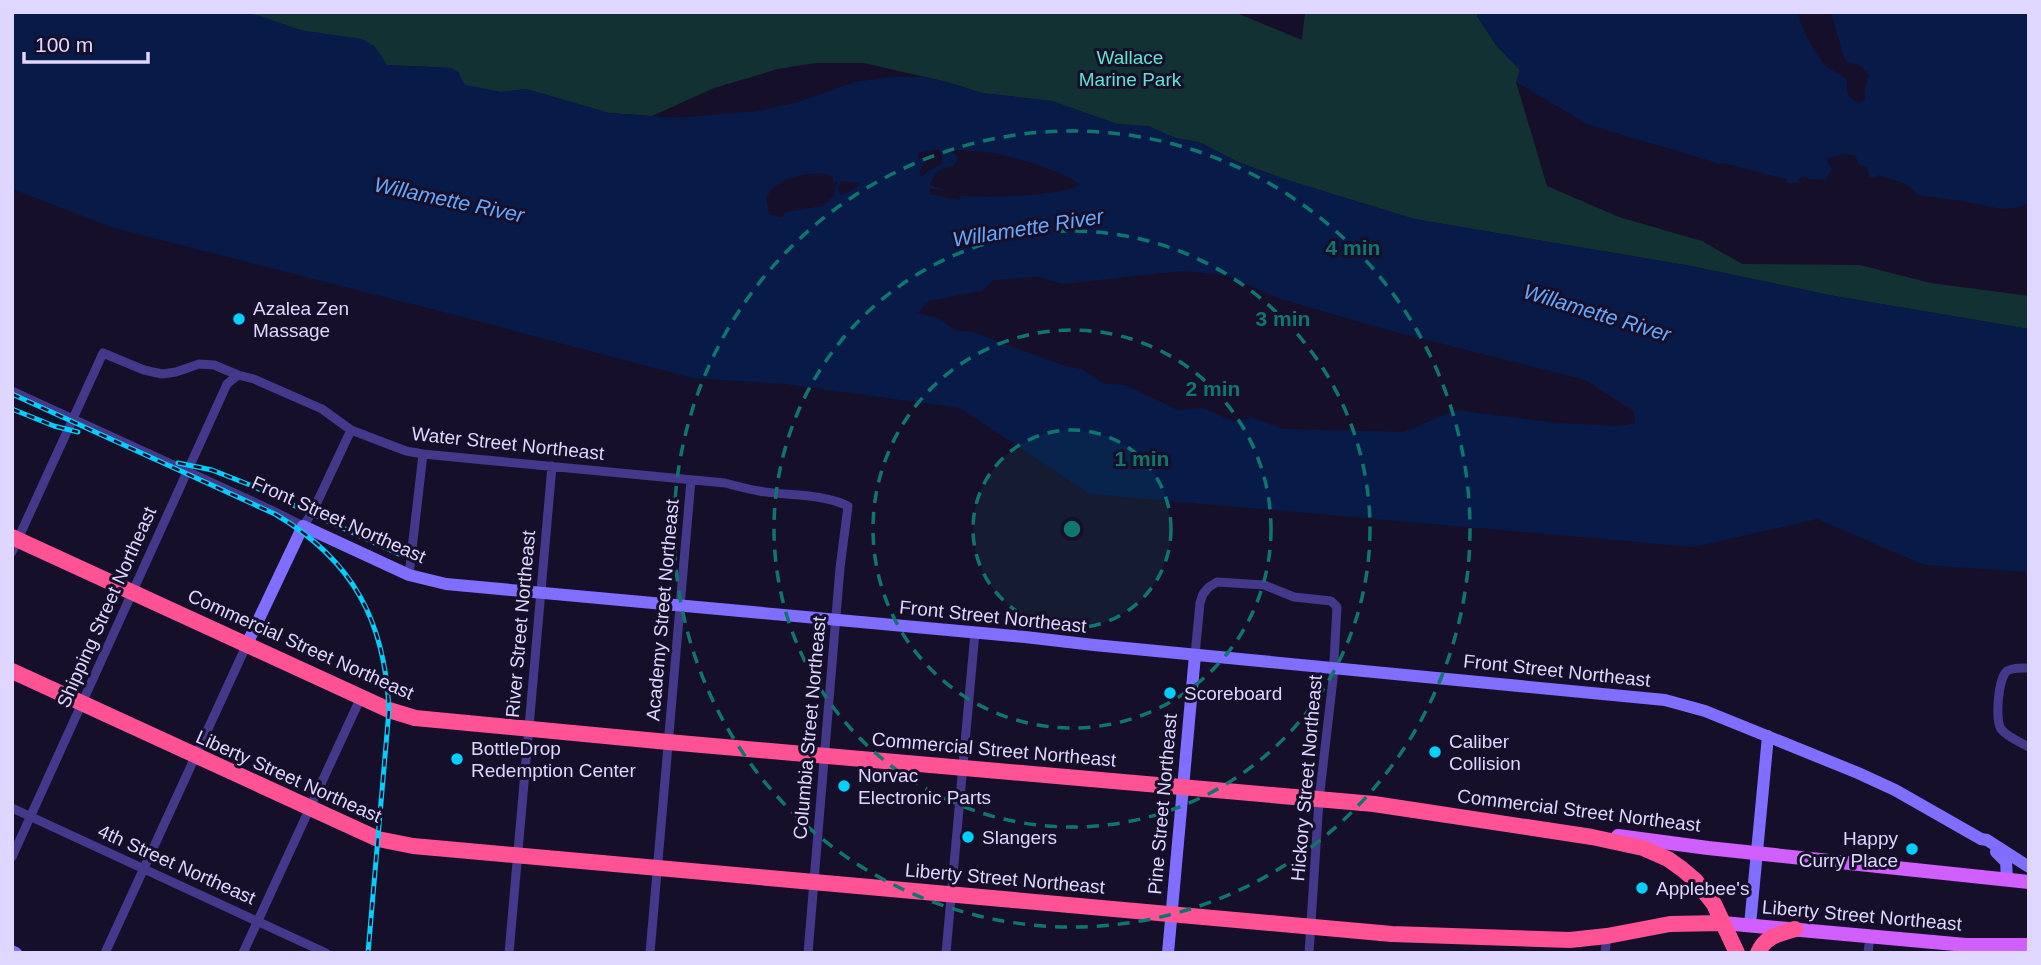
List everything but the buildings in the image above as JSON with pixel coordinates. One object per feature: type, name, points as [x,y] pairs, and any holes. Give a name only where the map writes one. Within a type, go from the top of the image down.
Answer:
[{"type":"highway","name":"Commercial Street Northeast","points":[[14,542],[132,592],[361,697],[398,713],[423,719],[1182,786],[1419,810],[1592,837]]},
{"type":"highway","name":"Liberty Street Northeast","points":[[12,671],[387,842],[1392,934],[1570,940],[1670,924],[1723,923]]},
{"type":"highway","points":[[1592,837],[1643,849],[1668,859],[1695,880],[1719,911],[1737,953]]},
{"type":"highway","points":[[1758,953],[1767,939],[1795,929]]},
{"type":"main road","name":"Commercial Street Northeast","points":[[1592,837],[1610,835],[2007,879]]},
{"type":"main road","points":[[2007,879],[2029,882]]},
{"type":"main road","name":"Liberty Street Northeast","points":[[1723,923],[1966,946],[2029,945]]},
{"type":"street","name":"Water Street Northeast","points":[[73,419],[103,353],[157,373],[176,372],[205,363],[221,367],[238,376],[254,379],[322,408],[351,430],[406,451],[725,483],[758,491],[823,499],[848,506]]},
{"type":"street","name":"Shipping Street Northeast","points":[[12,857],[227,384],[238,376]]},
{"type":"street","name":"Front Street Northeast","points":[[12,391],[409,575],[446,584],[975,632],[1648,698],[1705,711],[1895,790],[1987,840],[2029,867]]},
{"type":"street","points":[[14,542],[73,419]]},
{"type":"street","points":[[105,953],[247,644],[351,430]]},
{"type":"street","points":[[409,575],[423,454]]},
{"type":"street","name":"River Street Northeast","points":[[509,953],[552,467]]},
{"type":"street","name":"Academy Street Northeast","points":[[650,953],[691,480]]},
{"type":"street","name":"Columbia Street Northeast","points":[[808,953],[840,568],[848,506]]},
{"type":"street","name":"Hickory Street Northeast","points":[[1217,582],[1264,585],[1294,597],[1331,601],[1337,607],[1319,800],[1309,953]]},
{"type":"street","name":"Pine Street Northeast","points":[[1168,953],[1200,603],[1203,594],[1217,582]]},
{"type":"street","points":[[946,953],[975,632]]},
{"type":"street","points":[[2029,668],[2008,671],[2001,680],[1998,722],[2003,731],[2029,747]]},
{"type":"street","points":[[243,953],[361,697]]},
{"type":"street","points":[[1749,925],[1769,736]]},
{"type":"street","name":"4th Street Northeast","points":[[12,808],[326,953]]},
{"type":"street","name":"Front Street Northeast","points":[[1981,839],[2006,862],[2007,879]]},
{"type":"street","points":[[1605,953],[1607,936]]},
{"type":"street","points":[[1868,953],[1870,937]]},
{"type":"green space","name":"Wallace Marine Park","points":[[240,12],[1234,12],[1302,40],[1305,12],[1477,12],[1496,45],[1520,70],[1516,82],[1547,186],[1619,217],[1702,241],[1742,264],[1860,265],[1931,283],[2029,296],[2029,329],[1834,296],[1691,266],[1414,219],[1287,180],[1238,162],[1199,142],[1175,138],[1149,127],[1117,124],[1052,101],[982,93],[864,63],[815,63],[778,69],[714,88],[652,116],[609,113],[526,89],[501,92],[464,85],[458,73],[451,68],[387,65],[374,46],[300,30]]},
{"type":"water","name":"Willamette River","points":[[12,12],[240,12],[261,16],[300,30],[362,39],[374,46],[387,65],[451,68],[458,72],[465,85],[501,92],[526,89],[609,113],[677,118],[757,111],[798,102],[855,82],[891,77],[921,77],[982,93],[1052,101],[1116,124],[1149,126],[1175,138],[1199,142],[1238,162],[1287,180],[1414,219],[1691,266],[1834,296],[2029,329],[2029,572],[1924,565],[1817,519],[1694,547],[1090,494],[960,408],[784,384],[692,378],[114,228],[12,189]],"holes":[[[938,149],[942,154],[942,163],[922,177],[919,174],[923,163],[927,161],[919,159],[918,153]],[[952,152],[983,152],[1012,157],[1052,170],[1080,185],[1056,192],[1021,196],[959,195],[959,200],[929,194],[930,189],[945,190],[930,185],[938,171],[955,164],[958,157]],[[809,174],[826,174],[833,177],[833,182],[837,183],[834,196],[822,206],[786,212],[782,217],[769,214],[766,198],[771,191],[784,181]],[[841,181],[861,183],[841,195],[838,189]],[[1183,271],[1224,275],[1281,299],[1380,328],[1585,380],[1634,411],[1635,423],[1619,426],[1556,423],[1456,410],[1404,432],[1283,429],[1251,417],[1235,422],[1203,408],[1178,410],[1125,385],[1104,384],[1081,369],[1062,365],[973,332],[954,330],[939,318],[918,313],[928,301],[982,291],[993,280],[1038,277],[1063,284]]]},
{"type":"water","points":[[1477,12],[1797,12],[1808,39],[1820,58],[1826,66],[1847,80],[1848,94],[1859,103],[1865,100],[1869,75],[1860,65],[1848,63],[1844,58],[1831,12],[2029,12],[2029,203],[2014,208],[1999,208],[1917,195],[1900,182],[1880,175],[1871,178],[1867,166],[1859,166],[1855,155],[1844,154],[1828,158],[1832,169],[1826,180],[1803,176],[1796,183],[1789,183],[1785,179],[1724,163],[1717,165],[1589,125],[1516,82],[1520,70],[1496,45]]},
{"type":"railway","points":[[12,394],[275,514],[325,552],[360,596],[372,621],[380,648],[389,710],[368,953]]},
{"type":"railway","points":[[12,409],[54,426],[78,432]]},
{"type":"railway","points":[[178,463],[212,470],[250,485],[399,554]]},
{"type":"place","name":"Azalea Zen Massage","points":[[239,319]]},
{"type":"place","name":"Scoreboard","points":[[1170,693]]},
{"type":"place","name":"Caliber Collision","points":[[1435,752]]},
{"type":"place","name":"BottleDrop Redemption Center","points":[[457,759]]},
{"type":"place","name":"Norvac Electronic Parts","points":[[844,786]]},
{"type":"place","name":"Slangers","points":[[968,837]]},
{"type":"place","name":"Happy Curry Place","points":[[1912,849]]},
{"type":"place","name":"Applebee's","points":[[1642,888]]}]
